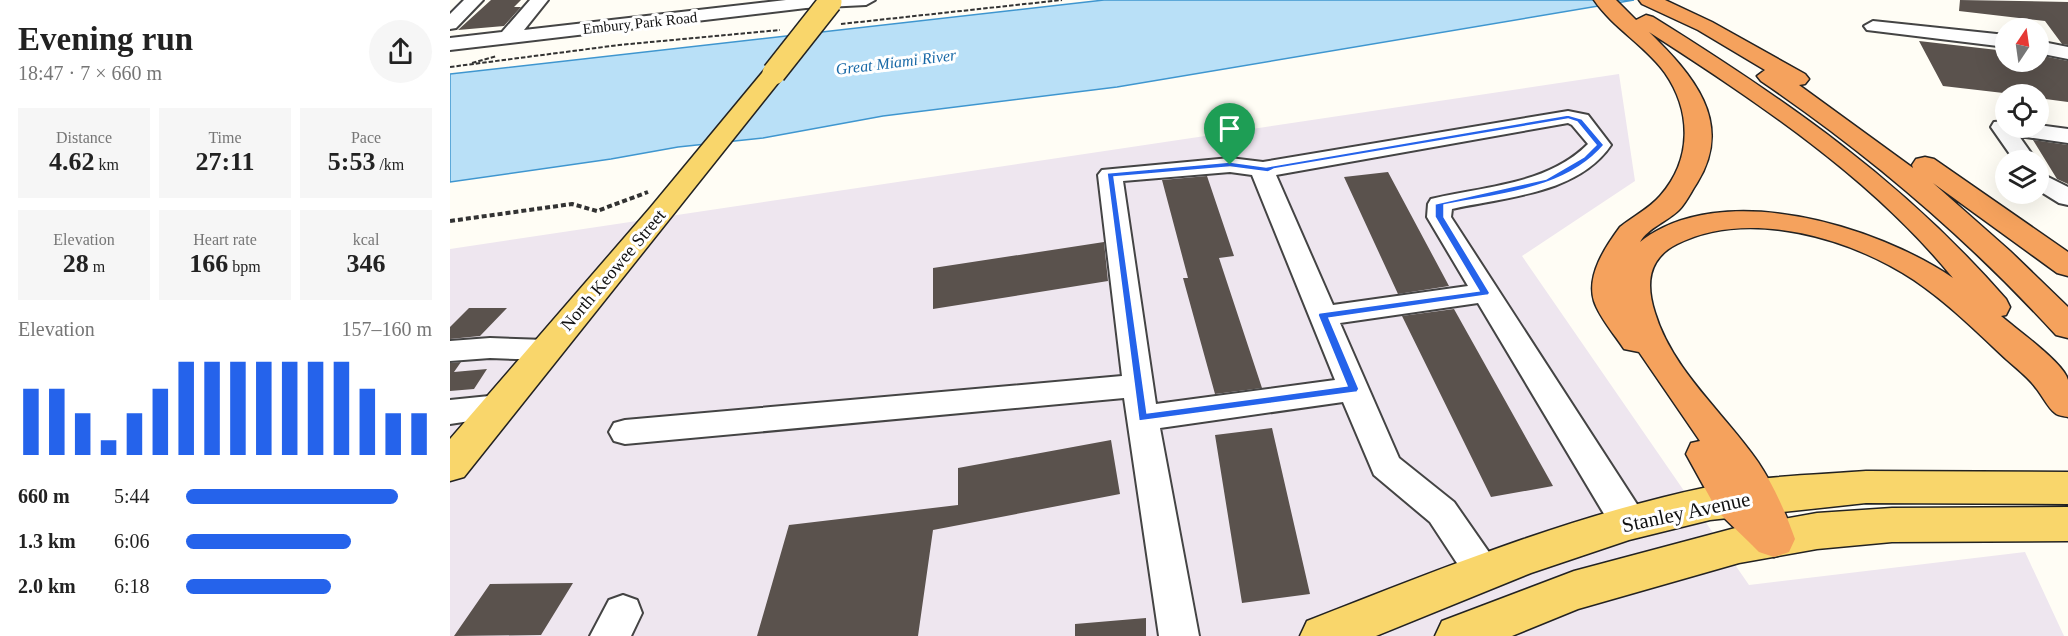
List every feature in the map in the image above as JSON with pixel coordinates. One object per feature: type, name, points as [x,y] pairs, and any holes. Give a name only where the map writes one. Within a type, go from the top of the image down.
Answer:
[{"type":"highway","points":[[1604,0],[1657,38],[1802,126],[1874,181],[1932,236],[1988,300],[2058,391]]},
{"type":"highway","points":[[1612,0],[1657,38],[1688,91],[1697,113],[1699,141],[1692,169],[1670,202],[1630,233],[1610,270],[1610,300],[1774,539]]},
{"type":"highway","points":[[1647,0],[1791,75],[1860,120],[2068,266]]},
{"type":"highway","points":[[1699,27],[1874,148],[1971,228],[2019,274],[2068,327]]},
{"type":"highway","points":[[1745,498],[1643,327],[1632,287],[1639,261],[1664,238],[1704,224],[1749,221],[1815,230],[1874,248],[1923,271],[1963,301],[2058,391]]},
{"type":"main road","name":"North Keowee Street","points":[[450,466],[684,185],[830,1]]},
{"type":"main road","name":"Stanley Avenue","points":[[1323,636],[1483,571],[1629,523],[1745,498],[1866,487],[2068,488]]},
{"type":"main road","points":[[1458,636],[1574,591],[1739,544],[1817,531],[1892,525],[2068,524]]},
{"type":"street","points":[[450,24],[474,0]]},
{"type":"street","points":[[507,38],[538,0]]},
{"type":"street","name":"Embury Park Road","points":[[450,44],[830,1],[866,0]]},
{"type":"street","points":[[542,34],[561,19],[656,9],[661,13],[659,21]]},
{"type":"street","points":[[1873,26],[1995,40]]},
{"type":"street","points":[[2049,35],[2068,37]]},
{"type":"street","points":[[2049,49],[2068,53]]},
{"type":"street","points":[[1483,571],[1442,512],[1386,466],[1263,173],[1272,167],[1568,117],[1580,120],[1600,145],[1587,158],[1548,181],[1440,204],[1439,217],[1629,523]]},
{"type":"street","points":[[2018,150],[2002,127],[2068,136]]},
{"type":"street","points":[[1179,636],[1138,386],[1110,175],[1230,165],[1268,170]]},
{"type":"street","points":[[2049,186],[2068,198]]},
{"type":"street","points":[[1323,315],[1485,293]]},
{"type":"street","points":[[450,351],[490,348],[546,350]]},
{"type":"street","points":[[625,432],[1138,386]]},
{"type":"street","points":[[1143,418],[1354,389]]},
{"type":"street","points":[[450,412],[499,407]]},
{"type":"path","points":[[840,24],[1062,0]]},
{"type":"path","points":[[450,67],[550,57],[620,45],[737,36],[781,30]]},
{"type":"path","points":[[450,221],[572,204],[597,211],[648,192]]},
{"type":"shaded area","points":[[1619,74],[1635,181],[1522,256],[1749,585],[2025,552],[2064,636],[450,636],[450,249]]},
{"type":"water","name":"Great Miami River","points":[[1104,0],[1634,0],[1117,87],[883,116],[763,138],[678,147],[450,182],[450,74]]},
{"type":"building","points":[[491,0],[521,0],[514,7],[521,7],[504,26],[458,30]]},
{"type":"building","points":[[1960,0],[2068,2],[2068,45],[2062,44],[2049,26],[2049,18],[2019,18],[1959,11]]},
{"type":"building","points":[[1919,41],[1995,50],[1995,72],[2049,72],[2049,57],[2068,61],[2068,102],[2049,99],[2049,84],[1995,84],[1995,92],[1943,86]]},
{"type":"building","points":[[2033,140],[2068,145],[2068,184],[2057,179],[2049,166],[2049,150],[2039,150]]},
{"type":"building","points":[[1388,172],[1449,286],[1398,294],[1344,177]]},
{"type":"building","points":[[1207,176],[1234,256],[1219,258],[1262,388],[1215,394],[1183,278],[1188,278],[1162,180]]},
{"type":"building","points":[[1104,242],[1108,281],[933,309],[933,268]]},
{"type":"building","points":[[469,308],[507,308],[480,336],[450,339],[450,327]]},
{"type":"building","points":[[1454,309],[1553,486],[1491,497],[1402,316]]},
{"type":"building","points":[[461,362],[454,372],[487,369],[474,389],[450,391],[450,363]]},
{"type":"building","points":[[1272,428],[1310,594],[1242,603],[1215,435]]},
{"type":"building","points":[[1111,440],[1120,494],[933,530],[918,636],[757,636],[789,525],[958,505],[958,468]]},
{"type":"building","points":[[573,583],[541,635],[454,636],[490,584]]},
{"type":"building","points":[[1146,618],[1146,636],[1075,636],[1075,624]]},
{"type":"route","points":[[1568,117],[1580,120],[1600,145],[1587,158],[1548,181],[1461,197],[1440,204],[1439,217],[1485,293],[1323,315],[1354,389],[1143,418],[1113,212],[1110,175],[1230,165],[1268,170],[1272,167],[1568,117]]}]
